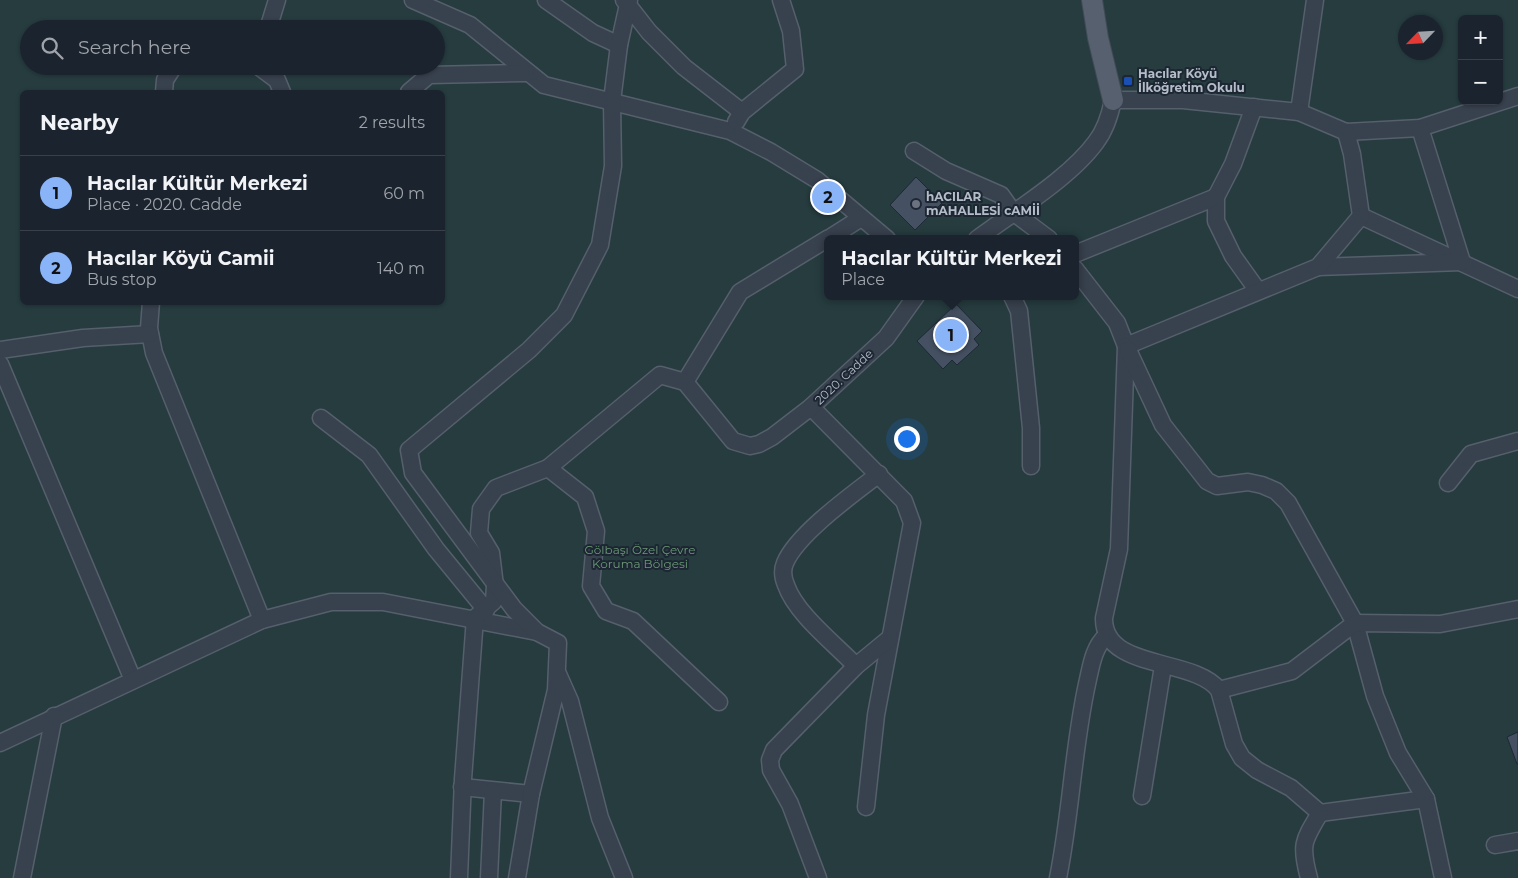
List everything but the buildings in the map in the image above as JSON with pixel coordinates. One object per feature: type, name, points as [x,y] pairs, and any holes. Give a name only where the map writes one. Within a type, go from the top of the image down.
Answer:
[{"type":"main road","points":[[1092,0],[1098,38],[1113,100]]},
{"type":"street","points":[[271,20],[277,0]]},
{"type":"street","points":[[413,0],[470,26],[526,73],[544,85],[730,131],[771,152],[817,180],[882,235]]},
{"type":"street","points":[[546,0],[593,34],[619,45]]},
{"type":"street","points":[[730,131],[742,112],[795,69],[790,31],[781,0]]},
{"type":"street","points":[[1299,112],[1315,0]]},
{"type":"street","points":[[537,632],[495,586],[413,472],[409,450],[529,350],[564,315],[600,244],[613,166],[612,101],[627,2]]},
{"type":"street","points":[[627,2],[649,32],[684,68],[742,112]]},
{"type":"street","points":[[445,75],[526,73]]},
{"type":"street","points":[[164,90],[165,80],[168,75]]},
{"type":"street","points":[[270,75],[277,80],[281,90]]},
{"type":"street","points":[[412,90],[428,75]]},
{"type":"street","points":[[982,235],[1060,177],[1089,151],[1108,120],[1113,100],[1183,100],[1299,112],[1346,132],[1420,128],[1518,96]]},
{"type":"street","points":[[1254,107],[1233,164],[1216,197],[1216,221],[1233,256],[1258,291]]},
{"type":"street","points":[[1420,128],[1462,262]]},
{"type":"street","points":[[1318,267],[1361,216],[1352,154],[1346,132]]},
{"type":"street","points":[[914,151],[946,171],[1001,195],[1013,212],[1042,235]]},
{"type":"street","points":[[1079,252],[1216,197]]},
{"type":"street","points":[[1361,216],[1518,288]]},
{"type":"street","points":[[834,235],[862,218]]},
{"type":"street","points":[[459,878],[462,787],[481,614],[494,601],[495,586],[491,553],[479,533],[481,509],[496,488],[548,468],[660,375],[685,382],[740,292],[824,241]]},
{"type":"street","points":[[1126,346],[1318,267],[1462,262]]},
{"type":"street","points":[[1079,274],[1117,323],[1163,425],[1207,481],[1218,486],[1248,482],[1262,485],[1276,491],[1288,503],[1355,623],[1375,696],[1398,753],[1426,799],[1443,878]]},
{"type":"street","name":"2020. Cadde","points":[[685,382],[732,441],[750,446],[759,444],[772,437],[811,407],[886,338],[913,300]]},
{"type":"street","points":[[1022,304],[1031,428],[1031,466]]},
{"type":"street","points":[[151,305],[150,334],[154,353],[262,620]]},
{"type":"street","points":[[0,350],[83,338],[150,334]]},
{"type":"street","points":[[1126,346],[1119,549],[1104,618],[1106,636],[1117,647],[1163,666],[1199,675],[1209,680],[1219,690],[1234,744],[1242,758],[1257,770],[1291,788],[1320,813],[1426,799]]},
{"type":"street","points":[[0,364],[133,680]]},
{"type":"street","points":[[811,407],[904,501],[912,523],[876,715],[866,807]]},
{"type":"street","points":[[321,418],[368,456],[481,614]]},
{"type":"street","points":[[1448,482],[1471,454],[1518,441]]},
{"type":"street","points":[[548,468],[585,497],[596,531],[591,586],[606,611],[633,621],[719,702]]},
{"type":"street","points":[[856,666],[805,614],[792,597],[783,573],[784,564],[791,551],[828,513],[879,474]]},
{"type":"street","points":[[0,743],[262,620],[331,602],[383,602],[481,614],[537,632],[558,643],[555,668],[556,690],[531,794],[517,878]]},
{"type":"street","points":[[1219,690],[1292,671],[1355,623],[1440,624],[1518,609]]},
{"type":"street","points":[[1058,878],[1077,728],[1094,656],[1100,642],[1106,636]]},
{"type":"street","points":[[818,878],[790,804],[771,770],[771,755],[856,666],[890,638]]},
{"type":"street","points":[[1142,796],[1163,666]]},
{"type":"street","points":[[555,668],[570,701],[600,818],[624,878]]},
{"type":"street","points":[[22,878],[54,716]]},
{"type":"street","points":[[462,787],[531,794]]},
{"type":"street","points":[[488,878],[493,791]]},
{"type":"street","points":[[1309,878],[1304,858],[1304,840],[1320,813]]},
{"type":"street","points":[[1494,845],[1518,841]]},
{"type":"green space","name":"Gölbaşı Özel Çevre Koruma Bölgesi","points":[[0,0],[1518,0],[1518,878],[0,878]]},
{"type":"place","name":"Hacılar Köyü İlköğretim Okulu","points":[[1128,81]]},
{"type":"place","name":"Hacılar Köyü Camii","points":[[828,197]]},
{"type":"place","name":"hACILAR mAHALLESİ cAMİİ","points":[[916,204]]},
{"type":"place","name":"Hacılar Kültür Merkezi","points":[[951,335]]}]
